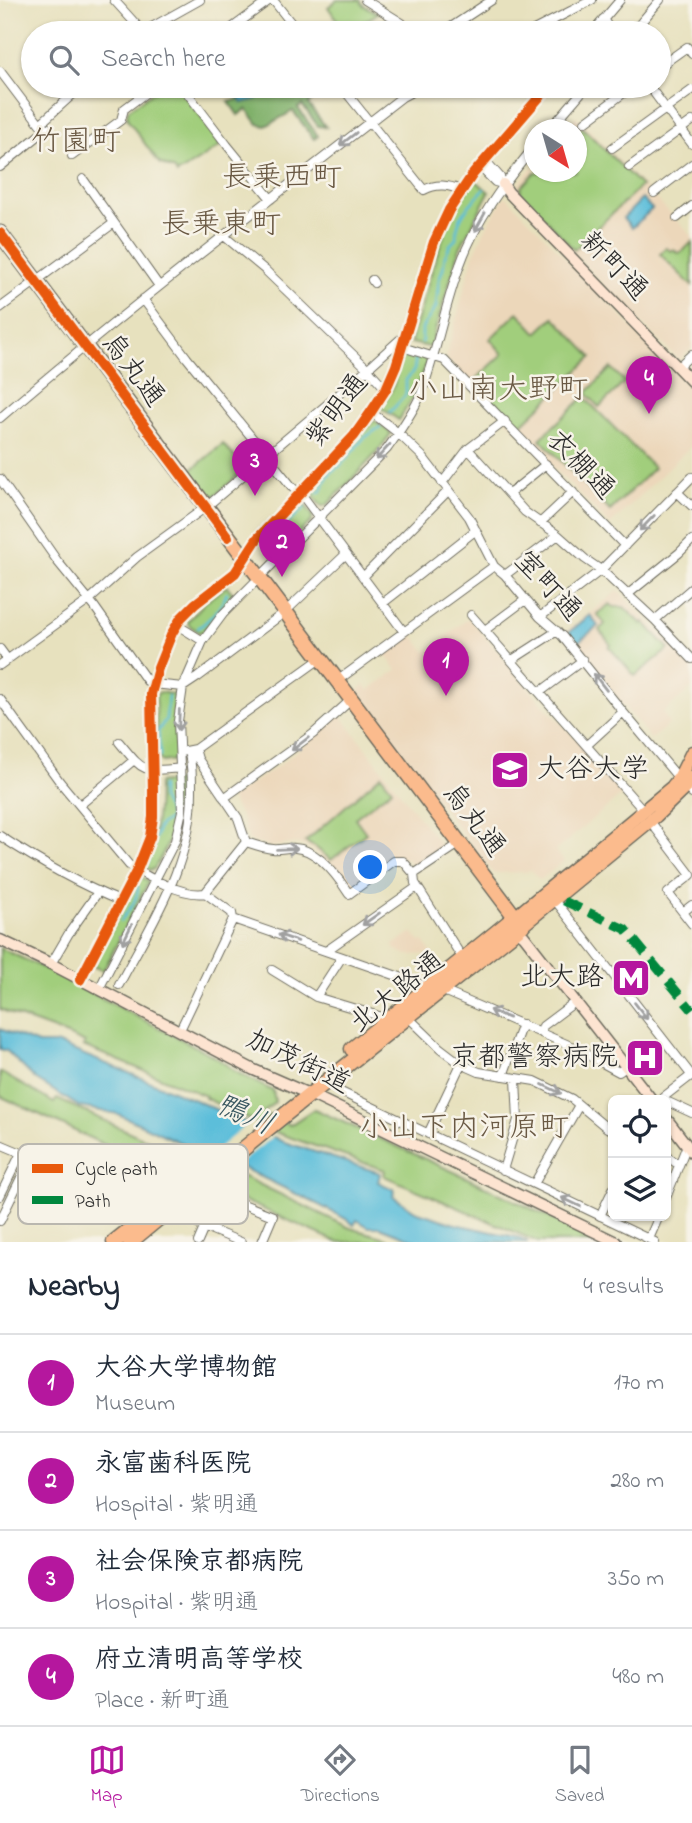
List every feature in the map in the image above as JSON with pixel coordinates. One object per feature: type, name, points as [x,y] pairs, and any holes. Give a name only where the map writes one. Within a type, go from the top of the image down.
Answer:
[{"type":"highway","name":"烏丸通","points":[[0,233],[81,349],[517,926]]},
{"type":"highway","name":"烏丸通","points":[[0,247],[33,283]]},
{"type":"highway","name":"烏丸通","points":[[317,661],[337,681],[348,702]]},
{"type":"highway","name":"北大路通","points":[[305,1093],[329,1080],[408,1017],[463,959],[517,926]]},
{"type":"highway","name":"北大路通","points":[[244,1144],[389,1019],[435,989],[517,926]]},
{"type":"highway","name":"北大路通","points":[[114,1242],[141,1224]]},
{"type":"highway","name":"北大路通","points":[[130,1242],[148,1224]]},
{"type":"main road","name":"北大路通","points":[[517,926],[687,784],[692,752]]},
{"type":"main road","name":"北大路通","points":[[517,926],[554,899],[647,816]]},
{"type":"street","points":[[114,0],[132,21]]},
{"type":"street","points":[[163,21],[200,0]]},
{"type":"street","points":[[242,21],[271,0],[289,21]]},
{"type":"street","points":[[365,0],[399,21]]},
{"type":"street","points":[[460,21],[492,0]]},
{"type":"street","points":[[551,21],[592,0]]},
{"type":"street","points":[[603,19],[621,0]]},
{"type":"street","points":[[641,21],[657,1]]},
{"type":"street","points":[[671,58],[687,47],[692,54]]},
{"type":"street","points":[[0,71],[21,97]]},
{"type":"street","points":[[612,148],[692,90]]},
{"type":"street","points":[[22,98],[44,126]]},
{"type":"street","points":[[0,166],[71,98]]},
{"type":"street","points":[[72,156],[121,120],[124,109],[139,98]]},
{"type":"street","points":[[191,98],[271,198]]},
{"type":"street","points":[[351,98],[424,190],[443,185],[461,190]]},
{"type":"street","points":[[0,418],[159,286],[401,98]]},
{"type":"street","name":"紫明通","points":[[80,980],[137,870],[150,837],[153,817],[153,684],[177,625],[195,604],[235,573],[257,539],[354,436],[371,412],[396,366],[434,242],[449,211],[482,163],[538,98]]},
{"type":"street","points":[[558,119],[577,98]]},
{"type":"street","points":[[587,121],[618,98]]},
{"type":"street","points":[[658,98],[692,144]]},
{"type":"street","points":[[629,167],[692,121]]},
{"type":"street","name":"紫明通","points":[[99,989],[176,841],[182,811],[181,768],[188,751],[178,721],[183,687],[203,641],[223,614],[387,449],[398,433],[420,396],[460,264],[478,224],[503,184],[524,159]]},
{"type":"street","name":"新町通","points":[[482,163],[500,177],[508,192],[692,382]]},
{"type":"street","points":[[653,193],[692,164]]},
{"type":"street","points":[[83,179],[159,286]]},
{"type":"street","points":[[677,218],[692,206]]},
{"type":"street","points":[[0,308],[114,223]]},
{"type":"street","points":[[224,236],[265,270],[386,388]]},
{"type":"street","points":[[143,299],[194,367],[305,499],[404,632]]},
{"type":"street","points":[[0,649],[4,662],[89,601],[137,557],[203,510],[406,334]]},
{"type":"street","name":"衣棚通","points":[[402,346],[444,360],[625,545]]},
{"type":"street","points":[[678,367],[692,354]]},
{"type":"street","name":"室町通","points":[[371,412],[422,456],[469,517],[494,566],[583,660],[623,712],[687,784]]},
{"type":"street","points":[[442,483],[468,449],[505,421]]},
{"type":"street","points":[[468,449],[525,512],[601,570],[692,659]]},
{"type":"street","points":[[509,494],[546,464]]},
{"type":"street","points":[[540,617],[601,570],[692,477]]},
{"type":"street","points":[[0,480],[147,681],[153,684],[183,687],[281,614],[346,554]]},
{"type":"street","points":[[363,577],[448,491]]},
{"type":"street","points":[[540,523],[573,492]]},
{"type":"street","points":[[677,492],[692,506]]},
{"type":"street","points":[[383,603],[476,530]]},
{"type":"street","points":[[505,575],[558,535]]},
{"type":"street","points":[[627,594],[692,540]]},
{"type":"street","points":[[337,681],[494,566]]},
{"type":"street","points":[[655,620],[692,588]]},
{"type":"street","points":[[485,629],[525,600]]},
{"type":"street","points":[[471,615],[587,745],[647,816],[691,874],[668,893],[692,924]]},
{"type":"street","points":[[177,625],[203,641]]},
{"type":"street","points":[[512,660],[557,631]]},
{"type":"street","points":[[540,692],[583,660]]},
{"type":"street","points":[[188,751],[317,661]]},
{"type":"street","points":[[0,699],[60,782],[129,865],[137,870],[170,887],[196,895],[205,892],[246,842]]},
{"type":"street","points":[[224,798],[313,734],[348,702]]},
{"type":"street","points":[[587,745],[623,712]]},
{"type":"street","points":[[119,742],[139,766],[153,771],[181,768]]},
{"type":"street","points":[[188,751],[198,759],[238,818],[246,842],[258,847],[307,850],[334,872],[349,894],[395,860],[403,861],[414,874],[417,887],[463,959]]},
{"type":"street","points":[[119,985],[181,862],[192,809],[188,751]]},
{"type":"street","points":[[80,805],[134,760]]},
{"type":"street","points":[[0,836],[57,871],[120,901]]},
{"type":"street","points":[[414,874],[456,846]]},
{"type":"street","points":[[326,951],[417,887]]},
{"type":"street","points":[[51,964],[98,892]]},
{"type":"street","points":[[180,1030],[233,919],[232,913],[205,892]]},
{"type":"street","points":[[554,899],[692,1076],[667,1095]]},
{"type":"street","points":[[683,912],[692,905]]},
{"type":"street","points":[[233,919],[435,989],[541,1032],[619,1072],[626,1067]]},
{"type":"street","name":"烏丸通","points":[[517,926],[626,1067],[656,1095]]},
{"type":"street","name":"加茂街道","points":[[0,940],[254,1070],[615,1242]]},
{"type":"street","points":[[316,997],[342,957]]},
{"type":"street","points":[[272,970],[316,997],[389,1019]]},
{"type":"street","points":[[541,1032],[543,1026],[575,1002]]},
{"type":"street","points":[[408,1017],[461,1064],[479,1072],[534,1081],[572,1099],[608,1128]]},
{"type":"street","points":[[503,1076],[522,1024]]},
{"type":"street","points":[[428,1134],[461,1064]]},
{"type":"street","points":[[503,1170],[518,1120],[516,1079]]},
{"type":"street","points":[[329,1080],[339,1091],[652,1241],[658,1221]]},
{"type":"street","points":[[671,1104],[692,1113]]},
{"type":"street","points":[[534,1184],[579,1105]]},
{"type":"street","points":[[671,1124],[690,1148],[671,1185]]},
{"type":"street","points":[[0,1144],[18,1152]]},
{"type":"street","points":[[669,1158],[679,1165]]},
{"type":"street","points":[[0,1196],[18,1159]]},
{"type":"street","points":[[0,1221],[18,1184]]},
{"type":"street","points":[[600,1216],[608,1199]]},
{"type":"street","points":[[248,1206],[273,1216],[262,1242]]},
{"type":"street","points":[[194,1224],[241,1242]]},
{"type":"street","points":[[198,1242],[204,1228]]},
{"type":"shaded area","points":[[587,127],[692,236],[692,348],[679,360],[614,296],[518,194],[518,184],[524,177],[524,182],[587,182]]},
{"type":"shaded area","points":[[504,197],[508,198],[692,390],[692,445],[610,525],[446,358],[473,256]]},
{"type":"shaded area","points":[[618,591],[692,664],[692,688],[663,712],[669,724],[651,739],[564,633]]},
{"type":"shaded area","name":"大谷大学","points":[[469,618],[545,707],[625,792],[555,851],[564,861],[540,880],[530,870],[493,873],[355,693],[365,685],[369,690],[397,670],[382,651],[410,631],[426,652]]},
{"type":"shaded area","points":[[339,713],[445,851],[416,869],[407,859],[394,857],[354,887],[312,849],[296,843],[272,847],[252,842],[230,798],[281,764]]},
{"type":"shaded area","points":[[412,932],[420,942],[424,941],[432,954],[407,955],[394,949],[393,945]]},
{"type":"green space","points":[[337,0],[360,0],[363,5],[378,13],[365,21],[338,21],[328,7]]},
{"type":"green space","points":[[144,98],[187,98],[219,141],[219,147],[177,174],[175,170],[159,163],[127,119],[128,110]]},
{"type":"green space","points":[[240,98],[316,98],[308,104],[326,127],[318,126],[302,105],[298,108],[318,136],[314,139],[293,111],[266,126],[258,124],[247,109],[238,115],[229,102]]},
{"type":"green space","points":[[587,132],[641,186],[574,250],[520,192],[526,182],[587,182]]},
{"type":"green space","points":[[474,179],[489,192],[460,248],[430,347],[411,343],[443,238],[456,208]]},
{"type":"green space","points":[[692,242],[692,286],[660,254],[666,248],[682,252]]},
{"type":"green space","points":[[518,312],[537,333],[554,317],[592,357],[519,427],[474,381],[503,354],[490,339]]},
{"type":"green space","points":[[410,352],[424,357],[427,362],[412,399],[399,420],[381,408],[393,387],[401,358]]},
{"type":"green space","points":[[611,368],[625,382],[599,407],[586,393]]},
{"type":"green space","points":[[584,397],[654,468],[610,511],[540,439]]},
{"type":"green space","points":[[374,420],[391,433],[390,435],[373,457],[327,505],[322,506],[314,496],[315,484]]},
{"type":"green space","points":[[223,444],[245,469],[210,500],[189,472]]},
{"type":"green space","points":[[299,501],[312,514],[312,521],[275,555],[266,544],[271,532]]},
{"type":"green space","points":[[227,586],[235,596],[203,631],[200,633],[189,625],[188,621],[206,601]]},
{"type":"green space","points":[[610,604],[624,607],[642,624],[644,622],[669,649],[635,676],[609,647],[611,645],[599,630],[605,624],[597,614]]},
{"type":"green space","points":[[160,692],[175,695],[177,698],[176,756],[174,760],[162,762],[157,757],[156,699]]},
{"type":"green space","points":[[381,775],[392,789],[355,818],[366,833],[331,860],[305,842]]},
{"type":"green space","points":[[177,781],[175,817],[170,837],[154,869],[149,870],[144,865],[155,825],[158,783]]},
{"type":"green space","points":[[140,876],[148,883],[103,971],[93,966],[137,877]]},
{"type":"green space","points":[[0,948],[214,1056],[236,1072],[273,1091],[275,1102],[263,1113],[290,1125],[314,1109],[601,1242],[538,1242],[384,1176],[385,1170],[280,1134],[205,1098],[206,1096],[0,1009]]},
{"type":"green space","points":[[0,1072],[54,1103],[57,1099],[156,1144],[103,1144],[0,1096]]},
{"type":"green space","points":[[248,1179],[350,1228],[393,1242],[337,1242],[248,1203]]},
{"type":"water","points":[[239,98],[257,98],[256,99],[242,103]]},
{"type":"water","points":[[642,199],[652,209],[632,228],[623,218]]},
{"type":"water","points":[[590,615],[598,626],[577,643],[568,633]]},
{"type":"water","points":[[0,1029],[38,1044],[58,1044],[197,1101],[281,1141],[380,1173],[378,1182],[395,1190],[393,1196],[415,1211],[528,1242],[418,1242],[380,1227],[369,1227],[357,1220],[354,1225],[248,1170],[248,1144],[184,1144],[118,1114],[80,1107],[35,1079],[7,1051],[0,1049]]},
{"type":"pier","points":[[251,1121],[276,1134],[248,1157],[248,1144],[223,1144]]},
{"type":"waterway","points":[[422,342],[422,328],[436,307],[445,256],[456,239],[461,217],[484,189]]},
{"type":"waterway","points":[[390,412],[406,393],[406,380],[414,370],[416,357]]},
{"type":"waterway","points":[[317,493],[321,491],[330,473],[340,466],[363,439],[380,427]]},
{"type":"waterway","points":[[278,545],[284,535],[285,526],[304,508]]},
{"type":"waterway","points":[[198,628],[215,612],[227,593]]},
{"type":"waterway","points":[[160,757],[158,731],[166,719],[168,696]]},
{"type":"waterway","points":[[147,864],[159,826],[170,816],[161,798],[161,786]]},
{"type":"waterway","points":[[121,921],[134,901],[138,886]]},
{"type":"marked path","points":[[564,901],[625,929],[692,1010]]},
{"type":"cycle path","points":[[80,980],[137,870],[150,837],[153,817],[151,694],[172,633],[181,618],[195,604],[235,573],[257,539],[354,436],[371,412],[386,389],[396,366],[434,242],[449,210],[473,174],[539,98]]},
{"type":"cycle path","points":[[0,233],[228,537]]},
{"type":"place","name":"府立清明高等学校","points":[[649,414]]},
{"type":"place","name":"社会保険京都病院","points":[[255,496]]},
{"type":"place","name":"永富歯科医院","points":[[282,577]]},
{"type":"place","name":"大谷大学博物館","points":[[446,696]]},
{"type":"place","name":"大谷大学","points":[[510,770]]},
{"type":"place","name":"北大路","points":[[631,978]]},
{"type":"place","name":"京都警察病院","points":[[645,1058]]},
{"type":"district","name":"竹園町","points":[[76,143]]},
{"type":"district","name":"長乗西町","points":[[282,179]]},
{"type":"district","name":"長乗東町","points":[[221,226]]},
{"type":"district","name":"小山南大野町","points":[[498,391]]},
{"type":"district","name":"小山下内河原町","points":[[464,1129]]},
{"type":"water label","name":"鴨川","points":[[244,1116]]}]
